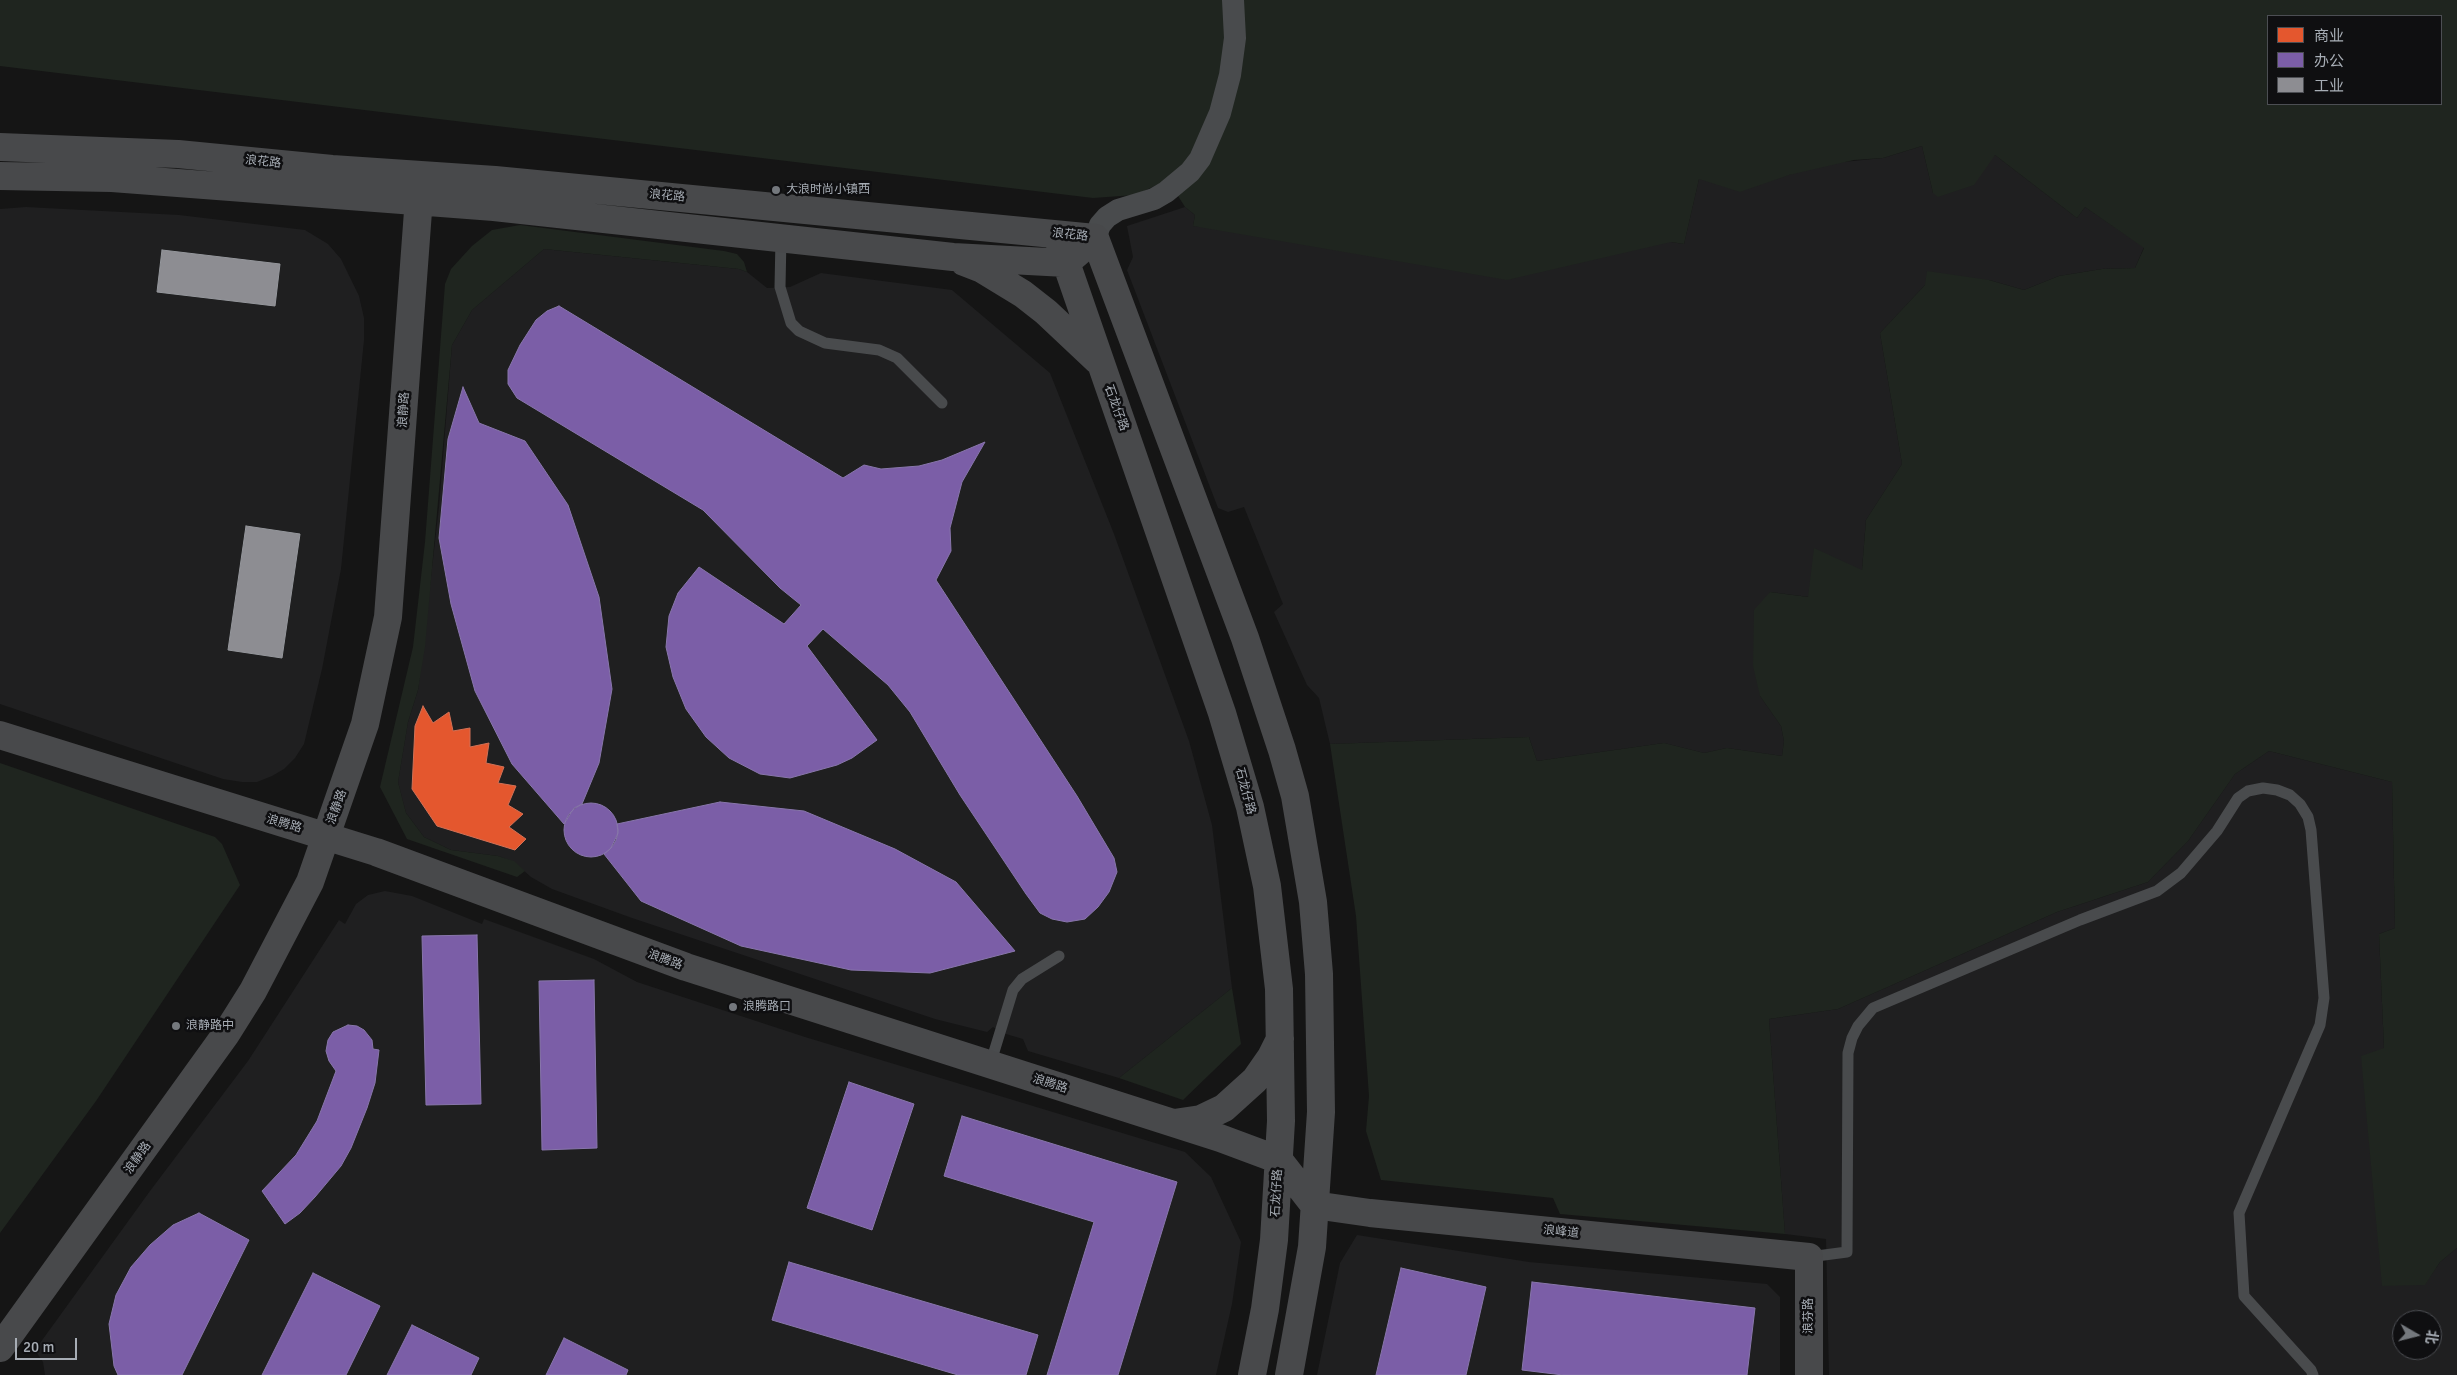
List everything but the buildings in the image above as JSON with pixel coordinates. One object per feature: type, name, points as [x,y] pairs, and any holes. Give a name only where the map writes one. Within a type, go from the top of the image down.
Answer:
[{"type":"main road","name":"浪花路","points":[[0,147],[178,154],[420,189],[494,208],[953,257],[1066,263],[1095,238]]},
{"type":"main road","name":"浪花路","points":[[0,176],[420,189],[495,180],[1095,238]]},
{"type":"main road","name":"浪静路","points":[[0,1348],[193,1082],[240,1013],[273,955],[310,882],[365,724],[388,617],[420,189]]},
{"type":"main road","name":"石龙仔路","points":[[1056,234],[1208,668],[1250,806],[1268,886],[1279,989],[1279,1160],[1274,1240],[1265,1309],[1252,1375]]},
{"type":"main road","points":[[1095,238],[1245,638],[1295,796],[1313,902],[1319,974],[1321,1112],[1312,1247],[1289,1375]]},
{"type":"main road","points":[[953,257],[982,269],[1023,294],[1100,363]]},
{"type":"main road","name":"浪腾路","points":[[0,735],[376,852],[686,968],[1220,1138],[1279,1160]]},
{"type":"main road","points":[[1170,1123],[1189,1122],[1224,1108],[1255,1080],[1280,1038]]},
{"type":"main road","points":[[1279,1160],[1314,1205]]},
{"type":"main road","name":"浪峰道","points":[[1314,1205],[1370,1213],[1809,1257]]},
{"type":"main road","name":"浪芬路","points":[[1808,1375],[1809,1257]]},
{"type":"street","points":[[1095,238],[1100,225],[1107,217],[1118,210],[1154,199],[1166,192],[1190,172],[1200,159],[1220,113],[1230,75],[1235,38],[1234,0]]},
{"type":"lane","points":[[781,238],[780,287],[789,317],[799,331],[825,343],[879,350],[897,358],[942,403]]},
{"type":"lane","points":[[1809,1257],[1847,1252],[1848,1053],[1858,1026],[1873,1008],[2080,920],[2157,890],[2182,873],[2217,830],[2238,798],[2256,790],[2277,790],[2290,795],[2300,804],[2308,818],[2311,830],[2324,998],[2320,1025],[2240,1213],[2244,1296],[2311,1370],[2313,1375]]},
{"type":"lane","points":[[990,1064],[1012,990],[1022,979],[1059,956]]},
{"type":"shaded area","points":[[0,0],[2457,0],[2457,1248],[2440,1262],[2425,1285],[2382,1286],[2361,1056],[2384,1048],[2379,934],[2395,928],[2392,782],[2269,751],[2235,774],[2188,841],[2148,882],[2057,912],[1838,1009],[1769,1019],[1785,1234],[1560,1214],[1553,1198],[1381,1180],[1366,1131],[1369,1096],[1356,916],[1330,744],[1529,737],[1537,761],[1664,743],[1704,753],[1727,748],[1782,756],[1784,741],[1781,726],[1760,696],[1753,666],[1754,610],[1770,592],[1808,597],[1814,548],[1862,570],[1866,520],[1902,464],[1880,333],[1925,285],[1927,271],[1989,280],[2024,290],[2059,276],[2102,269],[2135,268],[2144,248],[2085,207],[2077,218],[1995,155],[1974,185],[1938,197],[1933,193],[1922,146],[1883,158],[1854,160],[1789,175],[1740,192],[1699,179],[1684,244],[1671,242],[1507,280],[1193,226],[1195,215],[1185,207],[1168,180],[1135,195],[1093,198],[0,66]]},
{"type":"shaded area","points":[[1922,146],[1933,193],[1995,155],[2077,218],[2085,207],[2144,247],[2135,268],[2102,269],[2059,276],[2024,290],[1989,280],[1925,285],[1880,333],[1902,464],[1866,520],[1862,570],[1809,597],[1770,592],[1760,696],[1781,726],[1784,741],[1782,756],[1727,748],[1704,753],[1664,743],[1537,761],[1529,737],[1330,744],[1319,698],[1307,685],[1274,612],[1283,604],[1244,507],[1228,512],[1218,508],[1127,270],[1133,257],[1127,226],[1185,207],[1195,215],[1193,226],[1671,242],[1684,244],[1699,179],[1788,175],[1823,164],[1883,158]]},
{"type":"shaded area","points":[[26,207],[179,215],[305,230],[328,244],[341,259],[359,296],[364,318],[364,340],[341,569],[322,669],[304,744],[295,758],[284,769],[272,776],[257,782],[223,779],[0,704],[0,209]]},
{"type":"shaded area","points":[[520,225],[724,251],[737,254],[744,262],[747,272],[739,269],[544,249],[472,310],[452,345],[425,647],[418,690],[408,722],[398,782],[406,813],[424,837],[451,850],[498,856],[514,861],[525,871],[517,877],[407,839],[380,787],[413,647],[425,542],[445,284],[451,269],[472,246],[492,230]]},
{"type":"shaded area","points":[[544,249],[739,269],[747,272],[767,288],[790,287],[821,273],[952,290],[1050,373],[1114,534],[1189,741],[1212,825],[1232,988],[1119,1078],[1028,1051],[1023,1039],[1006,1034],[993,1027],[987,1032],[935,1019],[632,918],[552,889],[531,877],[514,862],[498,856],[451,850],[424,837],[406,813],[398,782],[408,722],[418,690],[439,507],[452,345],[472,310]]},
{"type":"shaded area","points":[[2269,751],[2392,782],[2395,928],[2379,934],[2384,1048],[2425,1284],[2440,1262],[2457,1248],[2457,1375],[1829,1375],[1826,1239],[1785,1234],[1769,1019],[1838,1009],[2057,912],[2148,882],[2188,841],[2235,774]]},
{"type":"shaded area","points":[[0,763],[215,837],[222,844],[240,885],[96,1101],[0,1233]]},
{"type":"shaded area","points":[[385,891],[412,896],[482,924],[484,919],[594,959],[637,982],[805,1037],[1185,1152],[1211,1177],[1241,1242],[1232,1304],[1216,1375],[45,1375],[43,1362],[35,1350],[150,1191],[248,1061],[339,920],[345,924],[356,904],[368,895]]},
{"type":"shaded area","points":[[1232,988],[1241,1044],[1183,1100],[1119,1078]]},
{"type":"shaded area","points":[[1357,1235],[1529,1262],[1767,1284],[1780,1297],[1780,1375],[1317,1375],[1340,1263]]},
{"type":"place","name":"大浪时尚小镇西","points":[[776,190]]},
{"type":"place","name":"浪腾路口","points":[[733,1007]]},
{"type":"place","name":"浪静路中","points":[[176,1026]]}]
